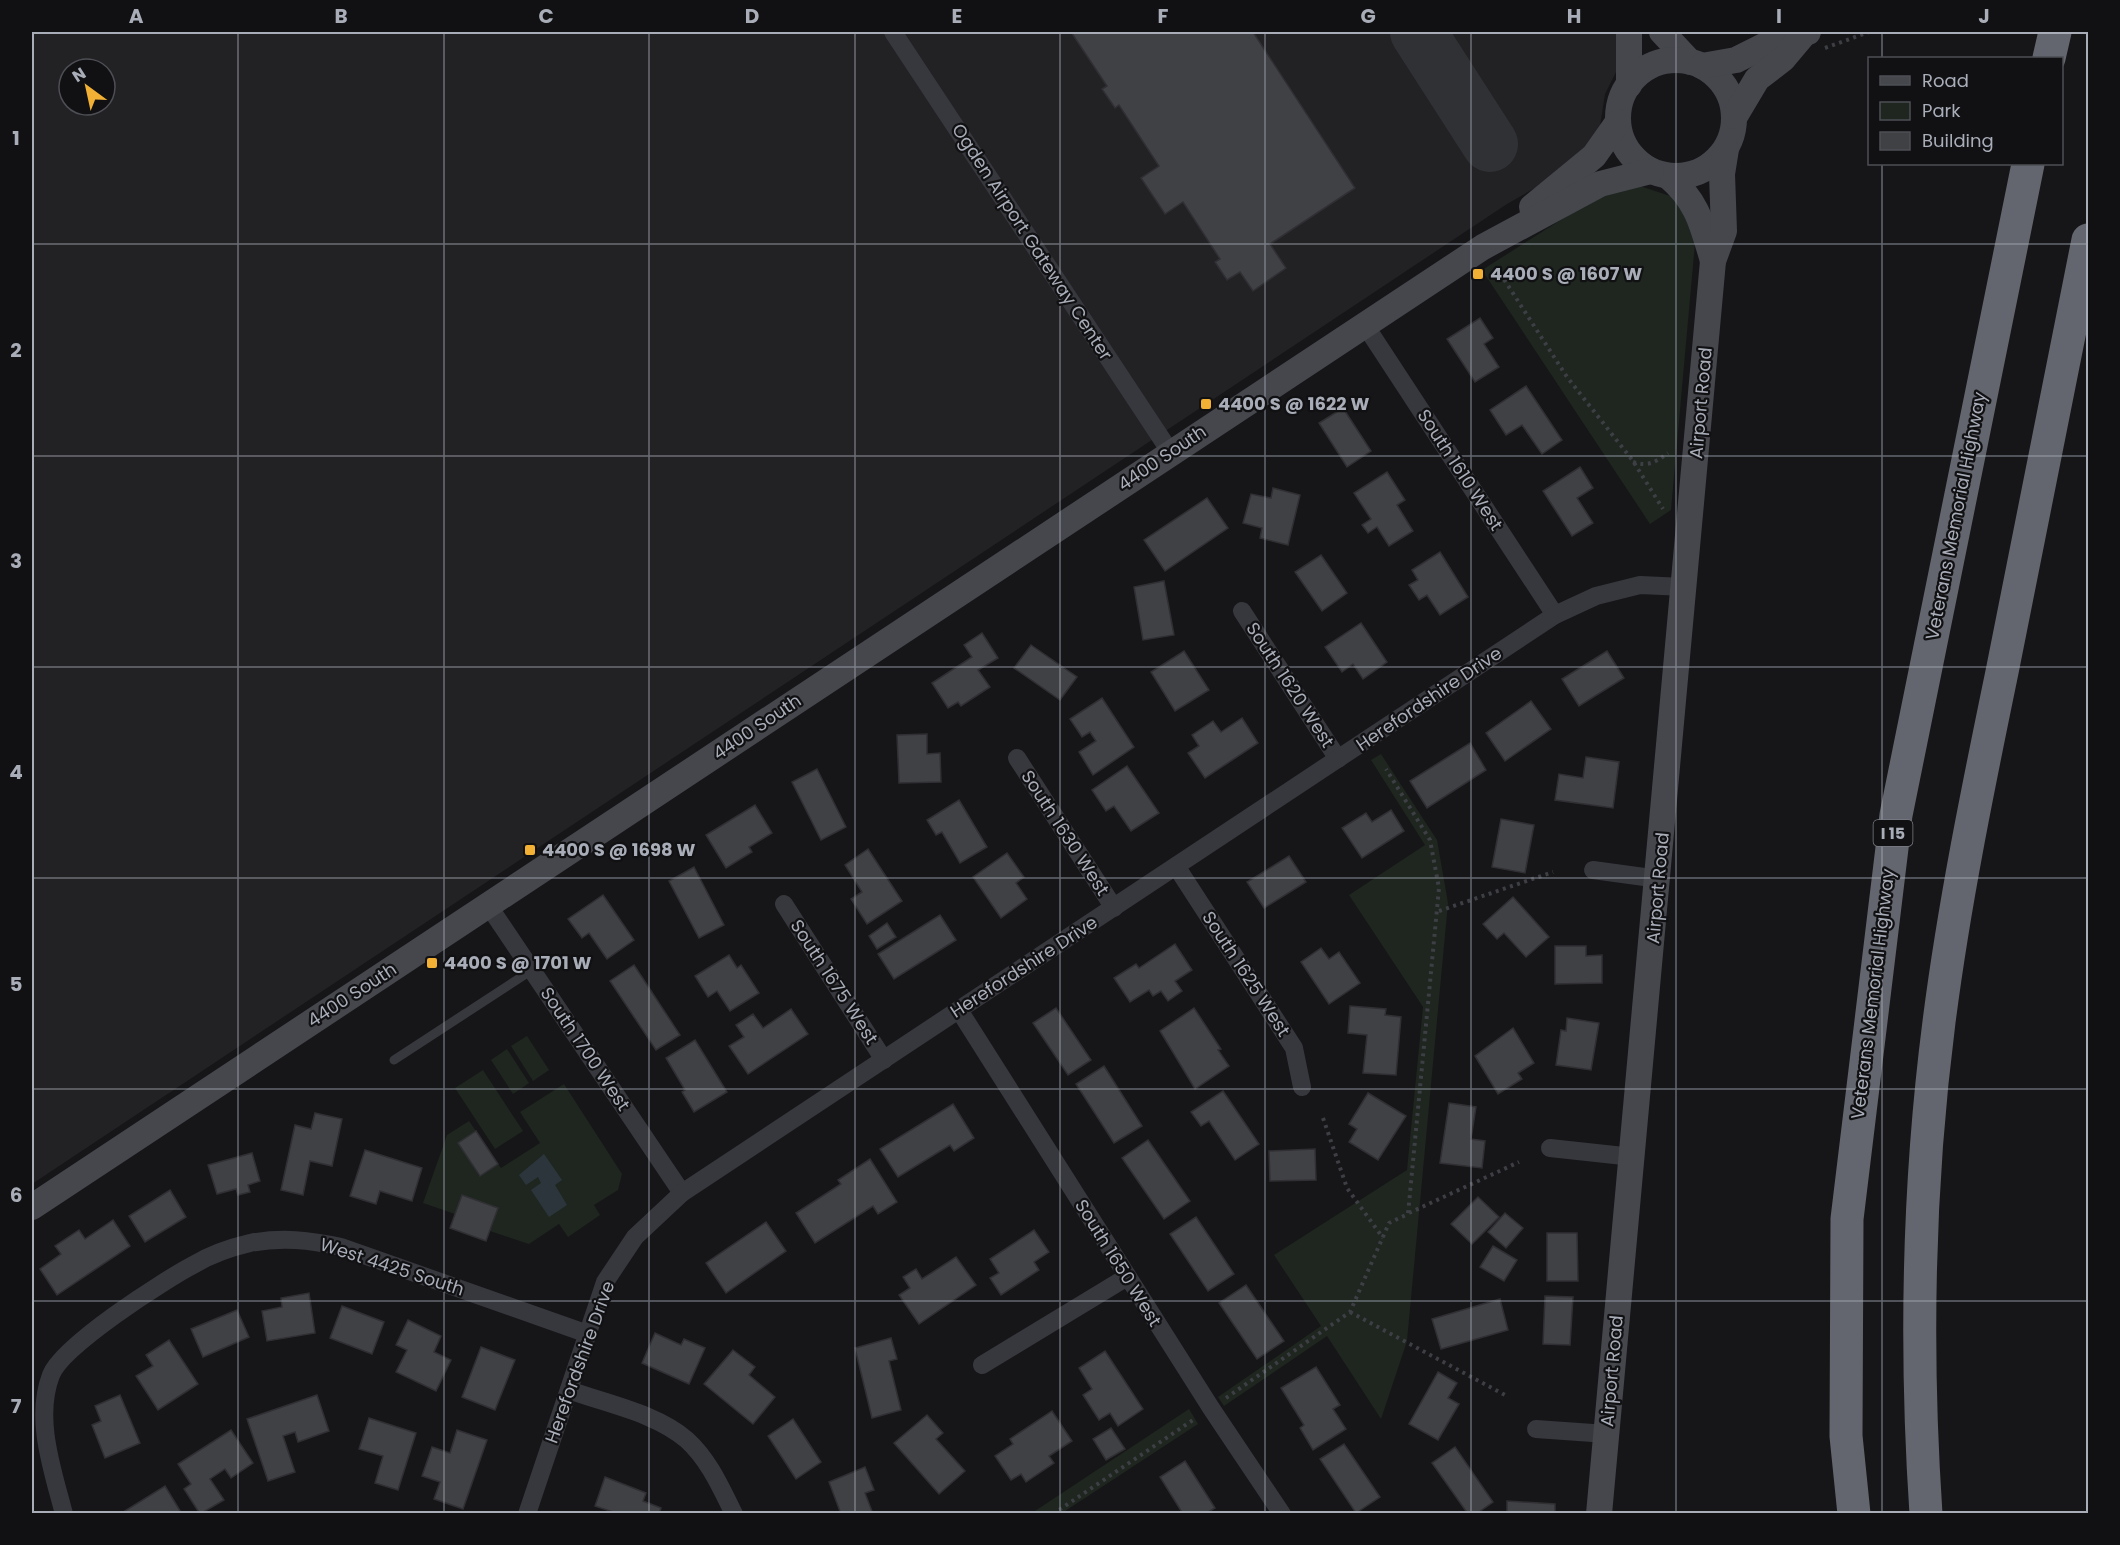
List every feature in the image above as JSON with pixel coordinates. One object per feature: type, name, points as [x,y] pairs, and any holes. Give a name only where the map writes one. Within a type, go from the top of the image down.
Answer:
[{"type":"highway","points":[[2049,57],[2055,32]]},
{"type":"highway","name":"Veterans Memorial Highway","points":[[1854,1514],[1846,1436],[1847,1219],[1890,861],[1898,803],[2028,165]]},
{"type":"highway","points":[[1926,1514],[1920,1380],[1921,1276],[1928,1132],[1939,1024],[1962,869],[2088,240]]},
{"type":"street","name":"Ogden Airport Gateway Center","points":[[893,32],[1171,453]]},
{"type":"street","points":[[1629,32],[1629,85]]},
{"type":"street","points":[[1662,32],[1696,64],[1723,84],[1732,101],[1734,116],[1732,133],[1726,149],[1705,169],[1686,176],[1660,173],[1628,151],[1618,122],[1621,102],[1629,85],[1643,71],[1655,65],[1673,60],[1696,64],[1736,60],[1772,42],[1806,33]]},
{"type":"street","points":[[1734,116],[1757,79],[1783,59],[1806,33]]},
{"type":"street","name":"4400 South","points":[[1490,257],[1594,156],[1618,122]]},
{"type":"street","name":"Airport Road","points":[[1599,1514],[1659,879],[1713,261],[1724,231],[1722,174],[1726,149]]},
{"type":"street","name":"4400 South","points":[[32,1207],[1365,325],[1490,257],[1600,184],[1628,174],[1660,173]]},
{"type":"street","name":"Airport Road","points":[[1660,173],[1684,190],[1699,212],[1713,261]]},
{"type":"street","name":"South 1610 West","points":[[1365,325],[1555,615]]},
{"type":"street","name":"Herefordshire Drive","points":[[527,1514],[606,1282],[635,1237],[682,1193],[1555,615],[1596,596],[1640,585],[1684,587]]},
{"type":"street","name":"South 1620 West","points":[[1242,611],[1338,759]]},
{"type":"street","name":"South 1630 West","points":[[1017,758],[1114,908]]},
{"type":"street","name":"South 1625 West","points":[[1176,866],[1294,1048],[1302,1088]]},
{"type":"street","points":[[1593,870],[1659,879]]},
{"type":"street","name":"South 1675 West","points":[[784,904],[884,1059]]},
{"type":"street","name":"South 1700 West","points":[[488,905],[682,1193]]},
{"type":"street","name":"South 1650 West","points":[[959,1010],[1127,1277],[1282,1514]]},
{"type":"street","points":[[1550,1148],[1633,1157]]},
{"type":"street","name":"West 4425 South","points":[[64,1514],[46,1443],[45,1404],[51,1373],[82,1338],[195,1263],[249,1243],[298,1238],[341,1247],[588,1334]]},
{"type":"street","points":[[982,1365],[1127,1277]]},
{"type":"street","points":[[569,1390],[656,1420],[687,1440],[710,1467],[734,1514]]},
{"type":"street","points":[[1536,1429],[1607,1434]]},
{"type":"lane","points":[[394,1060],[532,970]]},
{"type":"path","points":[[1490,257],[1567,377],[1632,461],[1663,509]]},
{"type":"path","points":[[1632,461],[1643,465],[1656,463],[1668,453]]},
{"type":"path","points":[[1386,769],[1430,840],[1439,888],[1439,911],[1408,1214]]},
{"type":"path","points":[[1439,911],[1553,872]]},
{"type":"path","points":[[1323,1118],[1347,1188],[1383,1238]]},
{"type":"path","points":[[1223,1400],[1350,1312],[1389,1224],[1519,1162]]},
{"type":"path","points":[[1350,1312],[1505,1395]]},
{"type":"path","points":[[1053,1514],[1193,1420]]},
{"type":"shaded area","points":[[32,32],[1618,32],[1617,70],[1605,94],[1600,126],[1590,147],[1542,184],[1507,204],[32,1184]]},
{"type":"shaded area","points":[[544,1154],[562,1180],[555,1185],[567,1205],[549,1217],[531,1190],[541,1183],[538,1177],[526,1185],[519,1175]]},
{"type":"green space","points":[[1637,185],[1676,198],[1696,232],[1671,510],[1650,524],[1482,270],[1605,192]]},
{"type":"green space","points":[[1381,754],[1437,840],[1448,903],[1407,1341],[1381,1419],[1327,1336],[1224,1406],[1218,1397],[1321,1326],[1274,1255],[1407,1170],[1423,1007],[1349,895],[1425,845],[1371,760]]},
{"type":"green space","points":[[527,1036],[549,1070],[533,1081],[511,1046]]},
{"type":"green space","points":[[507,1049],[529,1083],[513,1094],[491,1060]]},
{"type":"green space","points":[[483,1070],[523,1131],[495,1149],[455,1088]]},
{"type":"green space","points":[[564,1084],[622,1174],[618,1190],[594,1205],[600,1215],[568,1237],[559,1224],[529,1244],[490,1231],[498,1208],[463,1195],[455,1214],[423,1203],[447,1135],[469,1121],[476,1131],[459,1143],[479,1176],[498,1164],[501,1168],[540,1143],[520,1112]]},
{"type":"green space","points":[[1189,1409],[1198,1424],[1062,1513],[1032,1513]]},
{"type":"building","points":[[1071,32],[1253,32],[1355,188],[1270,244],[1286,268],[1253,291],[1240,272],[1227,280],[1215,262],[1220,259],[1183,202],[1165,214],[1141,178],[1159,166],[1119,105],[1115,108],[1102,89],[1107,86]]},
{"type":"building","points":[[1480,318],[1493,338],[1484,344],[1499,367],[1475,382],[1447,339]]},
{"type":"building","points":[[1526,386],[1562,440],[1542,454],[1522,425],[1506,435],[1490,410]]},
{"type":"building","points":[[1343,408],[1371,451],[1347,467],[1319,423]]},
{"type":"building","points":[[1580,467],[1593,488],[1577,498],[1593,523],[1572,536],[1543,491]]},
{"type":"building","points":[[1387,472],[1405,500],[1397,505],[1413,531],[1389,546],[1377,527],[1368,533],[1362,525],[1371,519],[1354,493]]},
{"type":"building","points":[[1273,488],[1300,495],[1288,545],[1260,538],[1262,528],[1243,523],[1251,494],[1271,498]]},
{"type":"building","points":[[1207,498],[1228,528],[1165,571],[1144,540]]},
{"type":"building","points":[[1440,552],[1468,597],[1440,615],[1427,595],[1419,600],[1409,585],[1418,580],[1412,570]]},
{"type":"building","points":[[1321,555],[1347,593],[1322,611],[1295,572]]},
{"type":"building","points":[[1164,581],[1174,635],[1143,640],[1134,587]]},
{"type":"building","points":[[1361,623],[1387,662],[1363,679],[1353,664],[1342,672],[1325,647]]},
{"type":"building","points":[[982,633],[998,658],[978,670],[990,687],[961,706],[958,702],[948,708],[932,683],[972,657],[964,645]]},
{"type":"building","points":[[1031,645],[1077,677],[1060,700],[1014,668]]},
{"type":"building","points":[[1184,651],[1209,690],[1175,711],[1151,672]]},
{"type":"building","points":[[1607,651],[1624,678],[1579,706],[1562,679]]},
{"type":"building","points":[[1102,698],[1134,747],[1093,775],[1079,752],[1096,741],[1090,732],[1082,737],[1070,719]]},
{"type":"building","points":[[1531,701],[1551,729],[1505,761],[1486,733]]},
{"type":"building","points":[[1242,718],[1258,743],[1205,778],[1188,753],[1199,746],[1192,735],[1213,721],[1221,732]]},
{"type":"building","points":[[927,734],[927,754],[940,753],[941,782],[899,783],[897,735]]},
{"type":"building","points":[[1470,743],[1486,770],[1427,808],[1410,781]]},
{"type":"building","points":[[1586,757],[1619,762],[1613,808],[1555,800],[1559,774],[1583,778]]},
{"type":"building","points":[[1127,766],[1159,813],[1131,831],[1114,806],[1106,811],[1092,790]]},
{"type":"building","points":[[817,769],[846,827],[821,840],[792,782]]},
{"type":"building","points":[[959,800],[987,847],[960,863],[942,832],[936,835],[927,820]]},
{"type":"building","points":[[755,805],[772,833],[749,847],[752,852],[726,868],[706,835]]},
{"type":"building","points":[[1391,810],[1404,831],[1362,858],[1342,828],[1366,813],[1372,822]]},
{"type":"building","points":[[1501,819],[1534,825],[1525,873],[1492,867]]},
{"type":"building","points":[[868,849],[902,901],[867,924],[851,899],[862,892],[845,865]]},
{"type":"building","points":[[1007,853],[1024,877],[1016,883],[1027,899],[1001,918],[973,877]]},
{"type":"building","points":[[1289,856],[1306,882],[1264,908],[1247,882]]},
{"type":"building","points":[[694,867],[724,925],[699,938],[669,881]]},
{"type":"building","points":[[603,895],[634,940],[607,959],[589,933],[582,938],[568,919]]},
{"type":"building","points":[[1513,897],[1549,937],[1526,957],[1504,933],[1497,939],[1483,924]]},
{"type":"building","points":[[940,915],[956,940],[894,979],[878,954]]},
{"type":"building","points":[[887,923],[896,937],[877,949],[869,936]]},
{"type":"building","points":[[1175,944],[1192,970],[1175,981],[1182,991],[1168,1001],[1161,991],[1153,996],[1149,990],[1130,1002],[1114,978],[1136,964],[1139,968]]},
{"type":"building","points":[[1555,946],[1586,946],[1586,956],[1602,955],[1602,983],[1555,984]]},
{"type":"building","points":[[1321,948],[1329,959],[1339,952],[1360,983],[1329,1004],[1301,962]]},
{"type":"building","points":[[729,955],[737,968],[741,965],[759,993],[730,1011],[717,991],[708,997],[695,976]]},
{"type":"building","points":[[634,965],[680,1035],[656,1050],[610,981]]},
{"type":"building","points":[[1350,1006],[1386,1009],[1385,1015],[1401,1017],[1396,1075],[1363,1073],[1367,1035],[1348,1033]]},
{"type":"building","points":[[1056,1008],[1091,1060],[1068,1075],[1033,1023]]},
{"type":"building","points":[[1194,1008],[1221,1049],[1218,1050],[1229,1066],[1195,1089],[1160,1031]]},
{"type":"building","points":[[791,1009],[808,1034],[748,1074],[729,1046],[744,1037],[736,1025],[753,1014],[763,1028]]},
{"type":"building","points":[[1567,1018],[1599,1023],[1591,1070],[1556,1065],[1561,1030],[1566,1031]]},
{"type":"building","points":[[1513,1028],[1534,1063],[1518,1073],[1522,1079],[1498,1094],[1475,1056]]},
{"type":"building","points":[[695,1040],[727,1092],[694,1112],[682,1092],[685,1090],[666,1058]]},
{"type":"building","points":[[1104,1066],[1142,1126],[1114,1143],[1076,1084]]},
{"type":"building","points":[[1223,1091],[1259,1144],[1235,1160],[1209,1121],[1201,1126],[1191,1112]]},
{"type":"building","points":[[1368,1093],[1406,1116],[1378,1160],[1349,1142],[1357,1129],[1349,1124]]},
{"type":"building","points":[[1449,1103],[1476,1107],[1471,1139],[1485,1141],[1482,1168],[1440,1163]]},
{"type":"building","points":[[953,1104],[974,1138],[954,1151],[950,1145],[898,1177],[880,1149]]},
{"type":"building","points":[[315,1113],[342,1119],[332,1166],[310,1161],[303,1195],[281,1190],[295,1125],[311,1129]]},
{"type":"building","points":[[476,1131],[498,1164],[480,1176],[458,1143]]},
{"type":"building","points":[[1148,1140],[1190,1201],[1164,1219],[1122,1158]]},
{"type":"building","points":[[1315,1149],[1316,1180],[1270,1181],[1269,1151]]},
{"type":"building","points":[[365,1150],[422,1168],[412,1201],[380,1191],[376,1204],[350,1196]]},
{"type":"building","points":[[252,1153],[260,1181],[248,1185],[250,1192],[238,1195],[236,1189],[217,1194],[208,1165]]},
{"type":"building","points":[[870,1159],[897,1202],[878,1214],[873,1206],[815,1243],[796,1213],[841,1184],[838,1180]]},
{"type":"building","points":[[170,1190],[186,1217],[145,1242],[129,1216]]},
{"type":"building","points":[[462,1195],[498,1208],[486,1241],[450,1228]]},
{"type":"building","points":[[1478,1197],[1499,1217],[1472,1244],[1451,1224]]},
{"type":"building","points":[[1505,1213],[1523,1228],[1506,1248],[1488,1232]]},
{"type":"building","points":[[1196,1217],[1234,1274],[1208,1291],[1170,1234]]},
{"type":"building","points":[[113,1220],[130,1246],[57,1295],[40,1269],[61,1254],[55,1246],[79,1230],[85,1239]]},
{"type":"building","points":[[766,1222],[786,1251],[726,1293],[706,1263]]},
{"type":"building","points":[[1034,1230],[1049,1252],[1034,1262],[1039,1270],[1001,1295],[990,1278],[999,1273],[990,1259]]},
{"type":"building","points":[[1547,1233],[1577,1233],[1578,1281],[1547,1281]]},
{"type":"building","points":[[1493,1246],[1517,1260],[1504,1281],[1480,1267]]},
{"type":"building","points":[[956,1257],[976,1285],[919,1324],[899,1295],[910,1288],[903,1277],[916,1269],[922,1279]]},
{"type":"building","points":[[1246,1285],[1284,1341],[1257,1359],[1219,1303]]},
{"type":"building","points":[[309,1293],[315,1333],[267,1341],[262,1311],[282,1307],[281,1298]]},
{"type":"building","points":[[1545,1296],[1573,1297],[1570,1345],[1543,1344]]},
{"type":"building","points":[[1500,1299],[1508,1330],[1441,1349],[1432,1319]]},
{"type":"building","points":[[342,1306],[384,1322],[372,1354],[330,1338]]},
{"type":"building","points":[[237,1310],[249,1337],[203,1357],[191,1329]]},
{"type":"building","points":[[408,1320],[441,1336],[434,1352],[451,1360],[436,1391],[396,1372],[407,1350],[396,1345]]},
{"type":"building","points":[[655,1333],[681,1345],[684,1339],[705,1348],[689,1384],[642,1363]]},
{"type":"building","points":[[891,1338],[897,1359],[889,1361],[901,1410],[872,1418],[855,1348]]},
{"type":"building","points":[[169,1340],[198,1384],[158,1410],[136,1376],[153,1366],[146,1355]]},
{"type":"building","points":[[481,1347],[515,1360],[495,1410],[462,1397]]},
{"type":"building","points":[[733,1350],[755,1367],[749,1375],[775,1397],[753,1424],[704,1384]]},
{"type":"building","points":[[1105,1351],[1143,1409],[1118,1426],[1110,1413],[1099,1420],[1083,1395],[1092,1389],[1079,1368]]},
{"type":"building","points":[[1316,1367],[1340,1405],[1333,1409],[1346,1429],[1313,1450],[1300,1428],[1304,1425],[1281,1388]]},
{"type":"building","points":[[1438,1372],[1457,1383],[1448,1398],[1459,1404],[1438,1440],[1409,1424]]},
{"type":"building","points":[[120,1395],[140,1443],[105,1458],[92,1425],[101,1421],[95,1406]]},
{"type":"building","points":[[317,1395],[329,1431],[298,1442],[295,1432],[283,1436],[295,1472],[268,1481],[247,1419]]},
{"type":"building","points":[[1052,1411],[1072,1441],[1049,1456],[1054,1463],[1026,1482],[1021,1474],[1011,1480],[995,1456],[1013,1444],[1010,1439]]},
{"type":"building","points":[[927,1415],[943,1433],[936,1439],[965,1471],[939,1494],[894,1443]]},
{"type":"building","points":[[369,1418],[416,1433],[398,1490],[375,1483],[383,1456],[359,1449]]},
{"type":"building","points":[[793,1419],[821,1462],[796,1479],[768,1436]]},
{"type":"building","points":[[1111,1428],[1125,1449],[1106,1460],[1093,1439]]},
{"type":"building","points":[[231,1430],[253,1463],[231,1478],[225,1469],[210,1479],[224,1500],[200,1514],[184,1489],[191,1484],[178,1464]]},
{"type":"building","points":[[457,1430],[487,1440],[463,1509],[434,1499],[440,1482],[422,1476],[432,1447],[450,1453]]},
{"type":"building","points":[[1344,1444],[1380,1497],[1356,1513],[1320,1459]]},
{"type":"building","points":[[1455,1447],[1493,1502],[1476,1514],[1468,1514],[1432,1463]]},
{"type":"building","points":[[1185,1461],[1215,1508],[1205,1514],[1183,1514],[1160,1477]]},
{"type":"building","points":[[865,1467],[874,1490],[865,1493],[873,1514],[841,1514],[829,1482]]},
{"type":"building","points":[[605,1477],[646,1493],[643,1501],[661,1508],[659,1514],[619,1514],[595,1506]]},
{"type":"building","points":[[165,1486],[182,1514],[120,1514]]},
{"type":"building","points":[[1507,1501],[1555,1504],[1555,1514],[1507,1514]]},
{"type":"taxiway","points":[[1418,32],[1490,144]]},
{"type":"place","name":"4400 S @ 1607 W","points":[[1478,274]]},
{"type":"place","name":"4400 S @ 1622 W","points":[[1206,404]]},
{"type":"place","name":"4400 S @ 1698 W","points":[[530,850]]},
{"type":"place","name":"4400 S @ 1701 W","points":[[432,963]]}]
